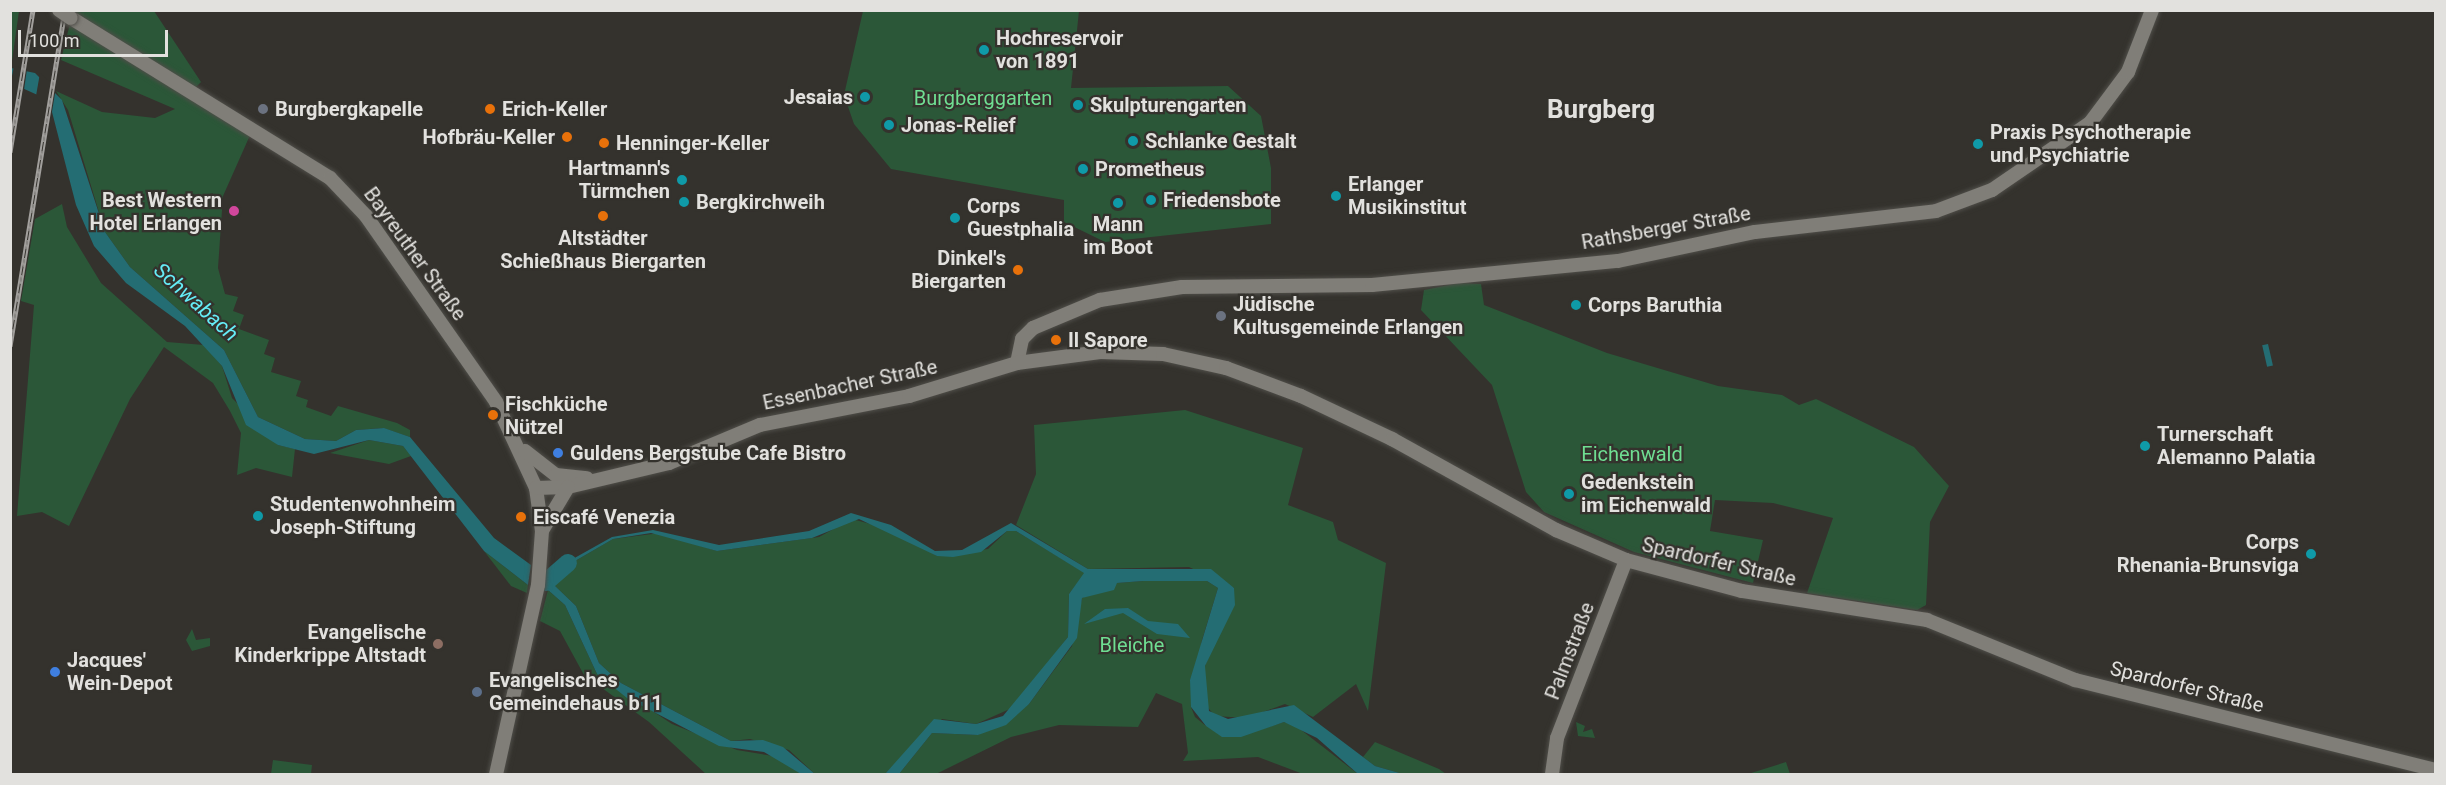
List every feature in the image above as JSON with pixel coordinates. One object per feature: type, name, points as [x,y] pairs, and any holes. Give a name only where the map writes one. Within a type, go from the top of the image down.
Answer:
[{"type":"street","name":"Bayreuther Straße","points":[[59,10],[306,161],[340,188],[469,361],[518,443],[536,488],[542,531],[542,554],[536,596],[496,774]]},
{"type":"street","name":"Rathsberger Straße","points":[[1017,363],[1022,339],[1033,328],[1100,300],[1182,287],[1372,285],[1618,261],[1755,232],[1936,211],[1992,190],[2090,123],[2128,72],[2152,10]]},
{"type":"street","name":"Spardorfer Straße","points":[[1017,363],[1135,352],[1226,368],[1392,439],[1556,530],[1626,560],[1742,591],[1927,620],[2075,680],[2436,770]]},
{"type":"street","name":"Essenbacher Straße","points":[[536,488],[568,487],[589,478],[669,463],[806,412],[909,396],[1017,363]]},
{"type":"street","name":"Bayreuther Straße","points":[[518,443],[556,475]]},
{"type":"street","name":"Essenbacher Straße","points":[[556,475],[589,478]]},
{"type":"street","points":[[536,488],[556,475]]},
{"type":"street","points":[[542,531],[568,487]]},
{"type":"street","name":"Palmstraße","points":[[1552,774],[1553,756],[1626,560]]},
{"type":"green space","points":[[10,11],[19,11],[11,68]]},
{"type":"green space","points":[[73,11],[154,11],[201,82],[189,94],[251,133],[223,196],[218,268],[225,294],[238,297],[233,311],[244,315],[239,329],[269,340],[264,354],[275,358],[271,372],[301,381],[296,396],[308,400],[306,407],[331,416],[338,406],[397,423],[410,430],[410,437],[383,428],[356,430],[336,441],[305,439],[258,417],[224,350],[130,267],[105,232],[68,110],[56,91],[102,112],[155,118],[175,109],[61,60]]},
{"type":"green space","name":"Burgberggarten","points":[[863,11],[1079,11],[1071,88],[1228,86],[1261,116],[1271,168],[1271,224],[1105,242],[1064,222],[1064,200],[891,169],[854,124],[844,95]]},
{"type":"green space","points":[[62,204],[67,227],[101,283],[167,342],[204,345],[222,366],[232,398],[278,445],[295,449],[292,477],[256,468],[237,475],[241,433],[230,411],[213,383],[164,347],[130,399],[69,526],[42,512],[17,516],[34,305],[21,301],[35,219]]},
{"type":"green space","name":"Eichenwald","points":[[1459,283],[1481,284],[1484,305],[1607,353],[1718,386],[1782,395],[1799,405],[1816,399],[1914,447],[1949,486],[1930,522],[1926,605],[1917,610],[1807,593],[1833,518],[1773,503],[1715,500],[1710,531],[1763,540],[1753,583],[1634,552],[1544,512],[1526,492],[1492,385],[1421,310],[1424,290]]},
{"type":"green space","points":[[1185,410],[1303,448],[1288,505],[1333,522],[1338,540],[1386,563],[1368,711],[1356,684],[1313,717],[1285,704],[1246,718],[1215,716],[1204,703],[1205,666],[1234,588],[1189,567],[1088,569],[1016,525],[1036,474],[1034,425]]},
{"type":"green space","points":[[369,440],[403,446],[411,456],[389,464],[330,453]]},
{"type":"green space","points":[[852,519],[889,529],[937,556],[988,549],[1007,531],[1016,531],[1085,573],[1069,594],[1068,637],[1012,708],[976,724],[942,719],[885,774],[815,774],[789,750],[750,739],[731,741],[621,683],[599,663],[576,606],[552,583],[575,561],[613,539],[660,533],[717,551],[819,537]]},
{"type":"green space","points":[[484,551],[528,585],[527,593],[511,586]]},
{"type":"green space","name":"Bleiche","points":[[1207,581],[1218,588],[1202,640],[1191,707],[1195,717],[1206,726],[1259,730],[1284,722],[1296,726],[1358,774],[1303,774],[1258,757],[1183,761],[1188,753],[1182,704],[1156,693],[1138,727],[1059,725],[1011,737],[936,774],[899,774],[932,733],[978,735],[1029,704],[1072,646],[1082,598],[1117,583]]},
{"type":"green space","points":[[548,590],[565,605],[597,674],[672,724],[737,750],[779,757],[801,774],[706,774],[649,722],[584,675],[560,631],[540,621]]},
{"type":"green space","points":[[192,629],[196,640],[210,638],[210,646],[192,651],[186,640]]},
{"type":"green space","points":[[1576,722],[1585,726],[1583,732],[1592,729],[1595,738],[1578,736]]},
{"type":"green space","points":[[1375,742],[1446,774],[1403,774],[1375,766],[1363,757]]},
{"type":"green space","points":[[273,760],[312,765],[311,774],[271,774]]},
{"type":"green space","points":[[1786,762],[1790,774],[1748,774]]},
{"type":"water","points":[[11,68],[35,73],[62,100],[105,232],[130,267],[224,350],[258,417],[305,439],[336,441],[356,430],[384,428],[410,437],[494,538],[531,565],[528,585],[484,551],[403,446],[369,440],[314,454],[278,445],[246,425],[222,366],[185,326],[126,283],[94,246],[76,205],[52,112],[42,97],[11,83]]},
{"type":"water","points":[[2268,344],[2273,365],[2267,367],[2262,345]]},
{"type":"water","points":[[851,513],[891,525],[935,551],[962,550],[1011,523],[1088,569],[1211,569],[1234,588],[1235,605],[1205,666],[1209,711],[1228,719],[1294,705],[1375,766],[1403,774],[1358,774],[1317,738],[1284,722],[1241,737],[1222,737],[1206,726],[1191,707],[1190,680],[1218,588],[1207,581],[1143,581],[1117,583],[1114,590],[1082,598],[1077,638],[1029,704],[1006,725],[978,735],[932,733],[899,774],[885,774],[934,719],[976,724],[1003,716],[1068,637],[1069,594],[1084,573],[1016,531],[1007,531],[981,552],[953,557],[937,556],[859,519],[812,538],[717,551],[651,533],[613,539],[575,561],[552,583],[576,606],[599,663],[621,683],[731,741],[763,740],[783,747],[815,774],[801,774],[764,752],[719,746],[627,698],[597,674],[565,605],[548,590],[550,576],[562,565],[612,537],[653,530],[719,545],[809,531]]},
{"type":"water","points":[[1128,608],[1148,621],[1178,624],[1190,638],[1157,634],[1123,613],[1084,624],[1105,609]]},
{"type":"pier","points":[[14,66],[27,69],[24,90],[10,86]]},
{"type":"pier","points":[[40,73],[56,87],[51,118],[36,96]]},
{"type":"waterway","name":"Schwabach","points":[[546,582],[568,563]]},
{"type":"railway","points":[[10,152],[33,10]]},
{"type":"railway","points":[[10,346],[65,10]]},
{"type":"place","name":"Hochreservoir von 1891","points":[[984,50]]},
{"type":"place","name":"Jesaias","points":[[865,97]]},
{"type":"place","name":"Skulpturengarten","points":[[1078,105]]},
{"type":"place","name":"Burgbergkapelle","points":[[263,109]]},
{"type":"place","name":"Erich-Keller","points":[[490,109]]},
{"type":"place","name":"Jonas-Relief","points":[[889,125]]},
{"type":"place","name":"Hofbräu-Keller","points":[[567,137]]},
{"type":"place","name":"Schlanke Gestalt","points":[[1133,141]]},
{"type":"place","name":"Henninger-Keller","points":[[604,143]]},
{"type":"place","name":"Praxis Psychotherapie und Psychiatrie","points":[[1978,144]]},
{"type":"place","name":"Prometheus","points":[[1083,169]]},
{"type":"place","name":"Hartmann's Türmchen","points":[[682,180]]},
{"type":"place","name":"Erlanger Musikinstitut","points":[[1336,196]]},
{"type":"place","name":"Friedensbote","points":[[1151,200]]},
{"type":"place","name":"Bergkirchweih","points":[[684,202]]},
{"type":"place","name":"Mann im Boot","points":[[1118,203]]},
{"type":"place","name":"Best Western Hotel Erlangen","points":[[234,211]]},
{"type":"place","name":"Altstädter Schießhaus Biergarten","points":[[603,216]]},
{"type":"place","name":"Corps Guestphalia","points":[[955,218]]},
{"type":"place","name":"Dinkel's Biergarten","points":[[1018,270]]},
{"type":"place","name":"Corps Baruthia","points":[[1576,305]]},
{"type":"place","name":"Jüdische Kultusgemeinde Erlangen","points":[[1221,316]]},
{"type":"place","name":"Il Sapore","points":[[1056,340]]},
{"type":"place","name":"Fischküche Nützel","points":[[493,415]]},
{"type":"place","name":"Turnerschaft Alemanno Palatia","points":[[2145,446]]},
{"type":"place","name":"Guldens Bergstube Cafe Bistro","points":[[558,453]]},
{"type":"place","name":"Gedenkstein im Eichenwald","points":[[1569,494]]},
{"type":"place","name":"Studentenwohnheim Joseph-Stiftung","points":[[258,516]]},
{"type":"place","name":"Eiscafé Venezia","points":[[521,517]]},
{"type":"place","name":"Corps Rhenania-Brunsviga","points":[[2311,554]]},
{"type":"place","name":"Evangelische Kinderkrippe Altstadt","points":[[438,644]]},
{"type":"place","name":"Jacques' Wein-Depot","points":[[55,672]]},
{"type":"place","name":"Evangelisches Gemeindehaus b11","points":[[477,692]]},
{"type":"district","name":"Burgberg","points":[[1601,110]]}]
